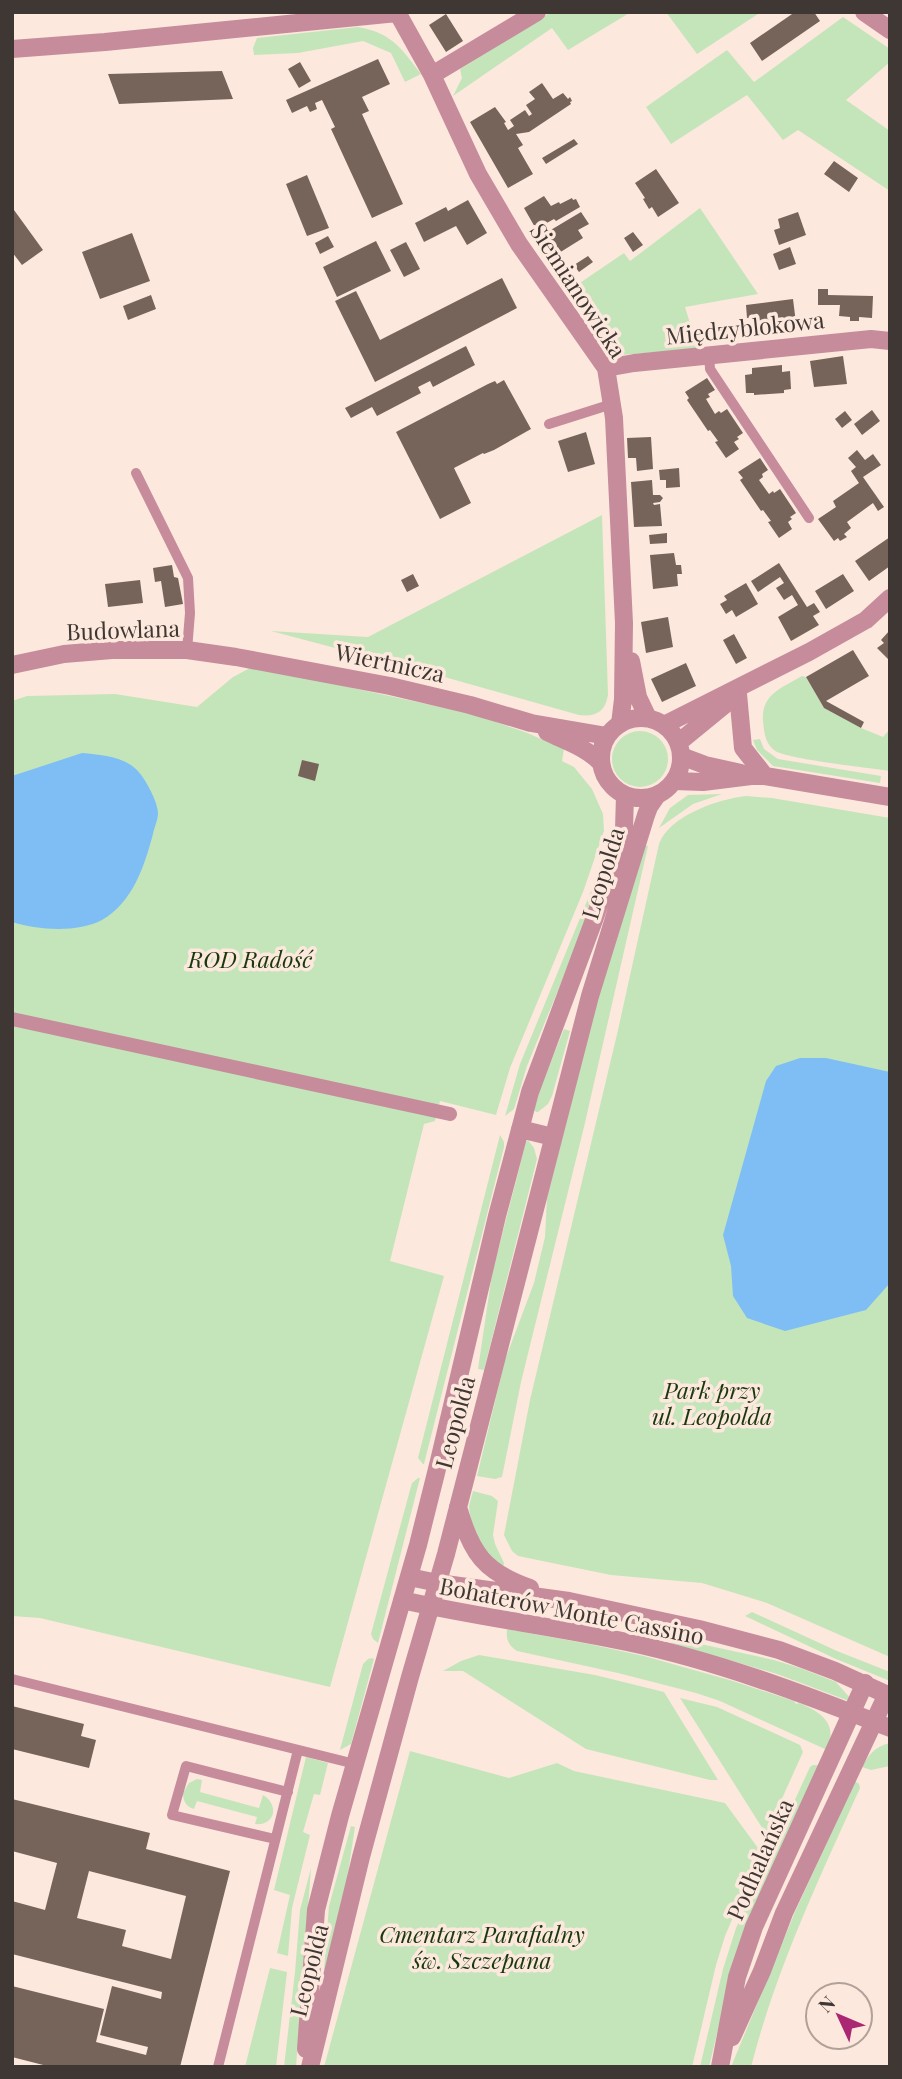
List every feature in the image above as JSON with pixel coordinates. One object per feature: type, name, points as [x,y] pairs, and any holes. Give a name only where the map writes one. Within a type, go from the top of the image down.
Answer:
[{"type":"street","points":[[432,75],[537,12]]},
{"type":"street","points":[[864,12],[890,30]]},
{"type":"street","points":[[12,50],[397,13]]},
{"type":"street","name":"Siemianowicka","points":[[397,13],[432,75],[478,174],[519,244],[606,369],[612,404],[624,623],[622,699],[613,730]]},
{"type":"street","name":"Międzyblokowa","points":[[606,369],[634,363],[871,339],[890,341]]},
{"type":"street","points":[[656,721],[754,680],[809,652],[866,620],[890,598]]},
{"type":"street","name":"Siemianowicka","points":[[624,623],[638,697],[656,721]]},
{"type":"street","name":"Budowlana","points":[[12,665],[64,654],[112,650],[187,650],[236,657]]},
{"type":"street","name":"Wiertnicza","points":[[236,657],[390,686],[531,723],[613,730]]},
{"type":"street","points":[[680,749],[754,680]]},
{"type":"street","points":[[738,694],[743,748],[758,776]]},
{"type":"street","points":[[638,718],[656,721],[673,733],[680,749],[680,769],[674,781],[658,794],[643,798],[625,795],[613,788],[605,777],[601,763],[603,744],[613,730],[638,718]]},
{"type":"street","name":"Wiertnicza","points":[[531,723],[573,746],[584,749],[601,763]]},
{"type":"street","points":[[680,749],[705,765],[890,797]]},
{"type":"street","points":[[674,781],[702,782],[758,776]]},
{"type":"street","name":"Leopolda","points":[[310,2067],[361,1857],[410,1676],[432,1607],[590,996],[648,809],[658,794]]},
{"type":"street","name":"Leopolda","points":[[304,2067],[316,1910],[437,1473],[496,1216],[530,1092],[619,848],[624,829],[625,795]]},
{"type":"street","points":[[12,1019],[450,1114]]},
{"type":"street","points":[[520,1129],[553,1137]]},
{"type":"street","points":[[458,1507],[474,1549],[493,1571],[525,1586],[569,1601]]},
{"type":"street","name":"Bohaterów Monte Cassino","points":[[408,1577],[569,1601],[699,1629],[779,1650],[888,1695]]},
{"type":"street","name":"Bohaterów Monte Cassino","points":[[402,1600],[546,1625],[668,1652],[751,1676],[881,1725]]},
{"type":"street","name":"Podhalańska","points":[[720,2065],[737,1976],[754,1927],[865,1684]]},
{"type":"street","name":"Podhalańska","points":[[720,2065],[762,1971],[784,1913],[881,1725],[888,1695]]},
{"type":"lane","points":[[709,355],[710,369],[809,518]]},
{"type":"lane","points":[[549,424],[612,404]]},
{"type":"lane","points":[[136,473],[188,578],[190,613],[187,650]]},
{"type":"lane","points":[[12,1679],[355,1765]]},
{"type":"lane","points":[[218,2067],[298,1750]]},
{"type":"lane","points":[[275,1839],[173,1815],[186,1766],[288,1791]]},
{"type":"green space","points":[[551,12],[631,12],[568,50],[552,28],[453,96],[462,78],[460,69]]},
{"type":"green space","points":[[666,12],[761,12],[697,54]]},
{"type":"green space","points":[[843,17],[890,49],[890,62],[846,100],[890,131],[890,191],[798,130],[783,140],[747,95],[671,144],[646,107],[727,50],[754,82]]},
{"type":"green space","points":[[358,27],[379,33],[395,43],[421,74],[405,82],[391,53],[363,41],[298,53],[254,55],[253,48],[257,38]]},
{"type":"green space","points":[[700,208],[758,294],[685,307],[698,349],[620,355],[601,340],[568,291],[624,253],[630,261]]},
{"type":"green space","points":[[602,515],[608,695],[605,706],[595,714],[579,715],[271,631],[368,637]]},
{"type":"green space","name":"ROD Radość","points":[[250,668],[472,714],[525,732],[564,749],[562,761],[574,767],[592,789],[603,814],[604,831],[583,892],[510,1068],[496,1115],[440,1101],[435,1121],[424,1124],[390,1261],[444,1276],[330,1687],[40,1618],[12,1616],[12,701],[27,696],[115,694],[197,707],[233,677]]},
{"type":"green space","points":[[802,676],[806,677],[824,708],[883,737],[890,729],[890,771],[794,757],[771,747],[764,729],[765,704],[780,688]]},
{"type":"green space","points":[[640,731],[651,733],[660,739],[666,748],[666,770],[660,779],[651,785],[640,787],[629,785],[620,779],[614,770],[612,759],[614,748],[620,739],[629,733]]},
{"type":"green space","points":[[760,739],[764,749],[778,759],[881,776],[880,783],[773,766],[757,750],[753,740]]},
{"type":"green space","points":[[722,794],[693,804],[659,828],[670,808],[688,795]]},
{"type":"green space","name":"Park przy ul. Leopolda","points":[[746,796],[890,818],[890,1657],[767,1603],[702,1583],[611,1575],[518,1556],[512,1551],[504,1535],[530,1400],[659,844],[664,834],[684,817],[709,805]]},
{"type":"green space","points":[[610,837],[615,839],[593,905],[527,1066],[514,1109],[505,1116],[520,1064],[594,884]]},
{"type":"green space","points":[[642,845],[648,846],[584,1127],[521,1382],[502,1477],[495,1479],[477,1476],[505,1360],[534,1283],[545,1237],[547,1198],[611,947]]},
{"type":"green space","points":[[564,1029],[570,1031],[552,1096],[548,1104],[536,1112],[534,1110],[541,1086]]},
{"type":"green space","points":[[500,1135],[504,1147],[423,1464],[418,1458]]},
{"type":"green space","points":[[528,1140],[537,1159],[484,1370],[478,1369],[492,1274]]},
{"type":"green space","points":[[418,1478],[378,1643],[371,1634],[412,1483]]},
{"type":"green space","points":[[473,1491],[492,1496],[498,1501],[493,1535],[504,1563],[503,1568],[484,1552],[470,1518],[469,1506]]},
{"type":"green space","points":[[752,1612],[890,1672],[890,1681],[745,1616]]},
{"type":"green space","points":[[507,1629],[644,1656],[794,1701],[826,1720],[830,1732],[827,1750],[720,1701],[696,1693],[517,1651],[508,1642]]},
{"type":"green space","points":[[673,1638],[800,1668],[836,1682],[850,1698],[849,1701],[777,1674],[671,1643]]},
{"type":"green space","points":[[479,1655],[595,1675],[664,1692],[718,1780],[586,1749],[463,1671],[443,1671]]},
{"type":"green space","points":[[374,1659],[351,1744],[340,1750],[363,1664]]},
{"type":"green space","points":[[680,1698],[717,1707],[800,1745],[803,1752],[766,1834]]},
{"type":"green space","points":[[890,1743],[890,1766],[871,1770],[862,1767],[880,1746]]},
{"type":"green space","name":"Cmentarz Parafialny św. Szczepana","points":[[410,1751],[509,1778],[557,1763],[574,1771],[725,1803],[758,1848],[758,1859],[725,1936],[692,2067],[324,2067]]},
{"type":"green space","points":[[306,1757],[328,1763],[320,1795],[314,1794],[303,1832],[310,1835],[292,1908],[288,1956],[277,1953],[290,1895],[274,1890]]},
{"type":"green space","points":[[813,1765],[821,1765],[732,1971],[709,2067],[700,2067],[723,1969],[736,1928]]},
{"type":"green space","points":[[202,1780],[200,1792],[259,1808],[263,1795],[271,1804],[273,1814],[267,1822],[255,1824],[257,1817],[197,1801],[194,1809],[187,1805],[183,1793],[189,1783]]},
{"type":"green space","points":[[855,1781],[860,1788],[786,1960],[751,2067],[731,2067],[795,1912]]},
{"type":"green space","points":[[351,1826],[355,1827],[346,1886],[324,1969],[329,1906]]},
{"type":"green space","points":[[311,1868],[296,2067],[284,2067],[300,1910]]},
{"type":"green space","points":[[270,1968],[287,1972],[276,2067],[245,2067]]},
{"type":"water","points":[[82,753],[111,757],[131,765],[151,790],[158,816],[141,871],[122,904],[102,920],[92,924],[57,929],[12,922],[12,776]]},
{"type":"water","points":[[800,1058],[826,1058],[890,1072],[890,1283],[866,1310],[785,1331],[747,1318],[733,1296],[731,1266],[723,1235],[766,1081],[776,1066]]},
{"type":"building","points":[[795,12],[814,12],[820,21],[762,61],[750,43]]},
{"type":"building","points":[[446,14],[463,41],[446,52],[429,25]]},
{"type":"building","points":[[378,59],[390,84],[362,97],[369,111],[362,114],[403,204],[372,218],[331,129],[335,127],[322,100],[315,103],[317,109],[310,112],[307,106],[292,113],[286,100]]},
{"type":"building","points":[[300,62],[311,81],[299,88],[288,69]]},
{"type":"building","points":[[222,71],[233,99],[119,104],[108,74]]},
{"type":"building","points":[[542,83],[553,99],[563,93],[572,101],[529,132],[516,134],[523,145],[518,148],[533,174],[508,188],[470,122],[495,107],[506,122],[504,123],[508,130],[514,126],[510,120],[525,110],[529,116],[532,114],[526,105],[535,99],[529,92]]},
{"type":"building","points":[[574,139],[578,144],[546,164],[542,158]]},
{"type":"building","points":[[834,161],[858,178],[849,192],[824,174]]},
{"type":"building","points":[[656,169],[679,203],[658,217],[652,207],[649,209],[635,183]]},
{"type":"building","points":[[307,175],[329,228],[307,236],[286,184]]},
{"type":"building","points":[[544,196],[551,206],[572,198],[576,199],[580,207],[536,229],[524,208]]},
{"type":"building","points":[[468,200],[487,233],[467,245],[456,226],[424,242],[415,223],[446,207],[448,211]]},
{"type":"building","points":[[14,210],[43,250],[22,265],[12,252]]},
{"type":"building","points":[[581,212],[589,224],[578,230],[583,238],[551,258],[539,237]]},
{"type":"building","points":[[798,212],[806,235],[779,245],[774,230],[780,228],[778,219]]},
{"type":"building","points":[[633,232],[643,245],[633,252],[624,238]]},
{"type":"building","points":[[132,233],[150,281],[100,299],[82,252]]},
{"type":"building","points":[[328,236],[334,247],[320,254],[315,243]]},
{"type":"building","points":[[376,241],[391,271],[337,297],[323,267]]},
{"type":"building","points":[[406,242],[420,269],[404,277],[390,250]]},
{"type":"building","points":[[790,247],[796,264],[779,270],[773,254]]},
{"type":"building","points":[[588,256],[593,262],[579,272],[574,265]]},
{"type":"building","points":[[502,278],[517,308],[375,382],[335,301],[356,291],[380,340]]},
{"type":"building","points":[[818,289],[828,289],[828,295],[873,296],[872,318],[859,317],[859,321],[850,321],[850,317],[839,316],[840,305],[818,305]]},
{"type":"building","points":[[151,295],[156,309],[128,320],[123,306]]},
{"type":"building","points":[[793,299],[796,323],[760,327],[759,317],[747,318],[746,305]]},
{"type":"building","points":[[466,346],[475,365],[433,387],[430,381],[418,387],[421,393],[377,416],[372,407],[351,418],[345,408]]},
{"type":"building","points":[[843,356],[847,384],[814,387],[810,361]]},
{"type":"building","points":[[782,365],[782,372],[790,371],[791,389],[784,390],[784,393],[746,393],[745,375],[752,374],[752,368]]},
{"type":"building","points":[[707,378],[715,390],[708,394],[710,397],[706,399],[715,414],[727,409],[743,433],[734,442],[739,449],[726,458],[715,442],[718,441],[687,400],[689,398],[685,392]]},
{"type":"building","points":[[504,380],[531,429],[454,468],[471,503],[440,519],[396,432],[488,384],[495,381],[497,384]]},
{"type":"building","points":[[872,410],[880,421],[862,435],[854,424]]},
{"type":"building","points":[[845,411],[852,420],[842,428],[835,419]]},
{"type":"building","points":[[586,432],[595,464],[568,472],[558,441]]},
{"type":"building","points":[[651,437],[653,469],[637,471],[636,458],[628,458],[627,438]]},
{"type":"building","points":[[857,450],[865,460],[873,454],[881,465],[863,477],[884,507],[878,511],[873,503],[847,522],[851,528],[844,534],[847,537],[834,541],[818,519],[836,507],[833,501],[859,483],[851,471],[856,467],[848,458]]},
{"type":"building","points":[[760,458],[768,470],[759,480],[769,494],[780,489],[796,513],[788,522],[792,529],[779,538],[768,522],[771,521],[740,480],[743,478],[738,472]]},
{"type":"building","points":[[679,468],[680,487],[666,488],[666,480],[660,480],[659,470]]},
{"type":"building","points":[[652,480],[653,495],[663,498],[660,502],[653,503],[660,504],[662,526],[634,527],[631,482]]},
{"type":"building","points":[[667,533],[667,543],[650,544],[649,535]]},
{"type":"building","points":[[890,537],[890,566],[869,581],[855,561]]},
{"type":"building","points":[[674,553],[676,565],[681,565],[682,574],[677,574],[678,586],[653,589],[650,555]]},
{"type":"building","points":[[779,563],[807,607],[814,603],[820,612],[813,616],[819,625],[791,641],[778,617],[798,605],[792,595],[784,600],[776,588],[784,583],[780,577],[758,592],[751,581]]},
{"type":"building","points":[[172,565],[174,577],[178,578],[183,604],[165,607],[161,581],[155,582],[153,568]]},
{"type":"building","points":[[413,574],[419,586],[407,592],[401,580]]},
{"type":"building","points":[[843,574],[854,591],[826,609],[815,591]]},
{"type":"building","points":[[140,580],[143,603],[108,607],[105,584]]},
{"type":"building","points":[[746,583],[758,604],[736,617],[732,610],[726,614],[720,604],[727,600],[724,596]]},
{"type":"building","points":[[668,617],[673,647],[646,653],[641,622]]},
{"type":"building","points":[[890,630],[890,661],[877,648],[884,643],[881,640]]},
{"type":"building","points":[[734,634],[747,658],[736,664],[723,640]]},
{"type":"building","points":[[853,650],[869,676],[826,701],[864,722],[861,728],[824,708],[806,677]]},
{"type":"building","points":[[686,663],[696,686],[662,702],[651,679]]},
{"type":"building","points":[[302,760],[319,764],[315,781],[298,776]]},
{"type":"building","points":[[12,1706],[84,1724],[81,1736],[96,1740],[89,1768],[12,1749]]},
{"type":"building","points":[[12,1799],[150,1833],[146,1849],[230,1871],[180,2067],[51,2067],[12,2057],[12,1986],[104,2009],[96,2042],[146,2055],[148,2047],[100,2035],[112,1986],[161,1999],[162,1992],[12,1954],[12,1901],[45,1910],[57,1863],[12,1851]],"holes":[[[89,1871],[186,1896],[171,1959],[122,1946],[126,1930],[77,1918]]]}]
